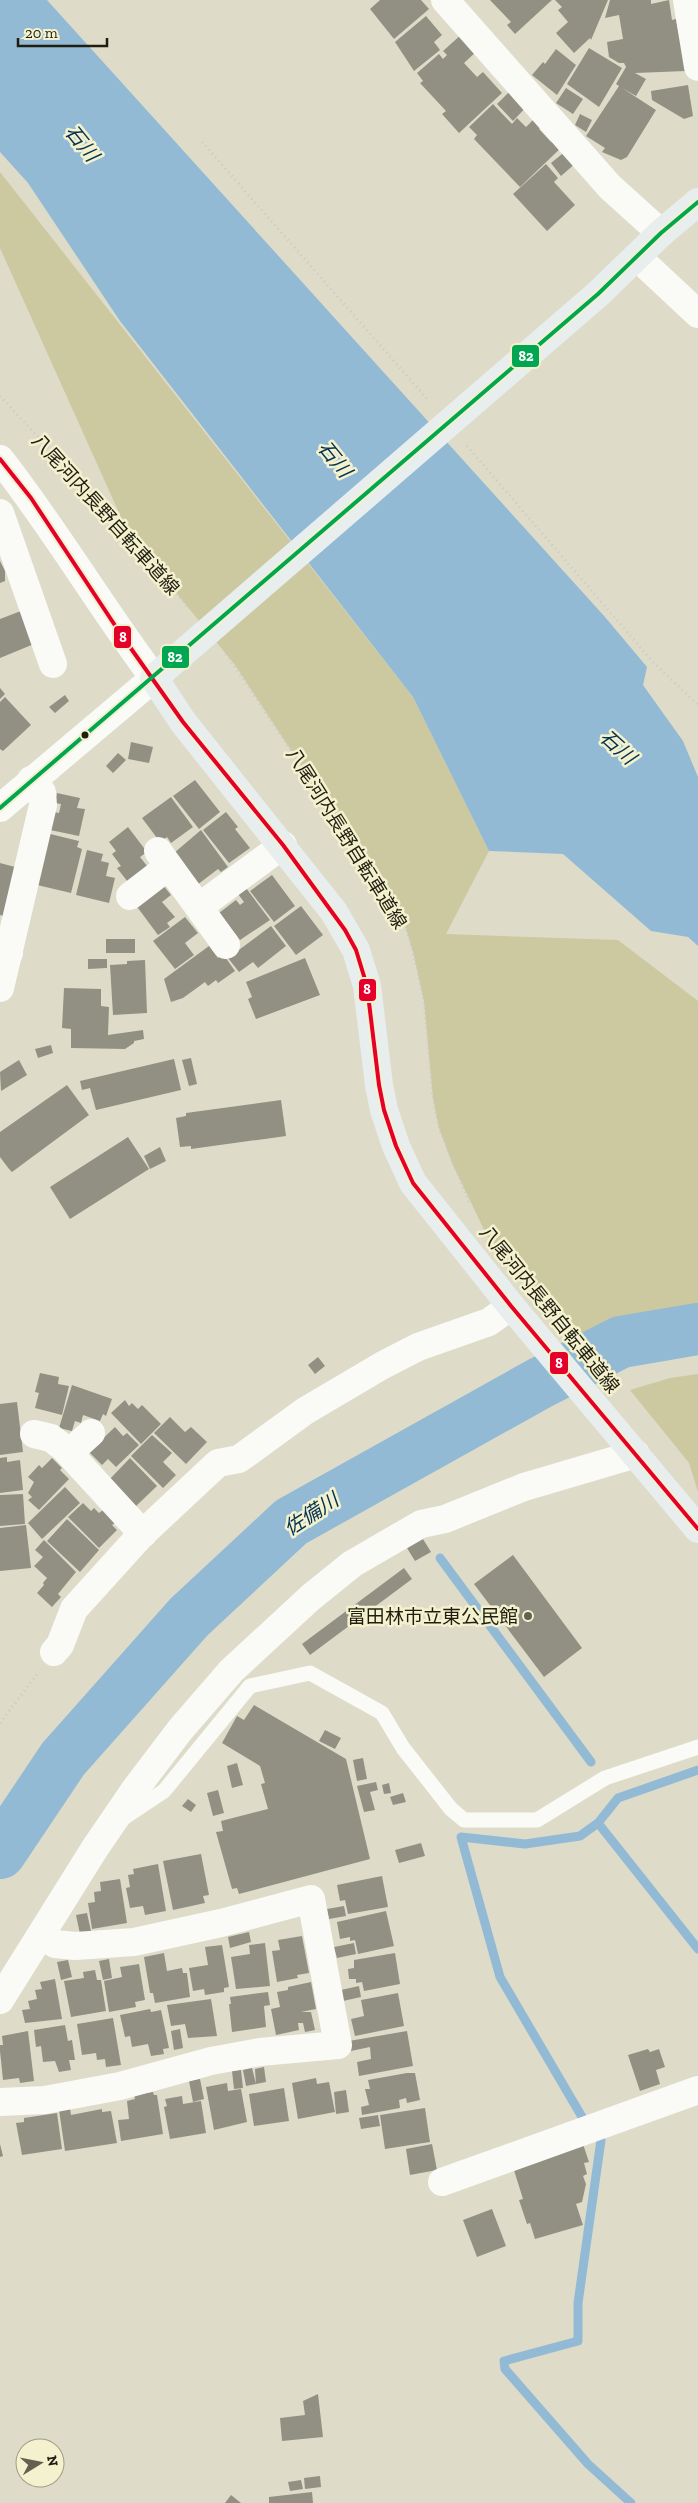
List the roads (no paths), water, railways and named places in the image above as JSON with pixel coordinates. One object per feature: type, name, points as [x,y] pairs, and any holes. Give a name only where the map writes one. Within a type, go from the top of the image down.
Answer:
[{"type":"main road","points":[[698,202],[661,232],[598,294],[161,671],[183,722],[334,912],[356,950],[364,971],[370,1001],[379,1085],[384,1110],[396,1146],[413,1183],[519,1316],[698,1529]]},
{"type":"street","points":[[445,0],[610,187],[661,232]]},
{"type":"street","points":[[687,0],[698,67]]},
{"type":"street","points":[[637,257],[698,314]]},
{"type":"street","points":[[0,459],[31,498],[120,632],[161,671],[0,808]]},
{"type":"street","points":[[0,513],[53,664]]},
{"type":"street","points":[[0,988],[5,951],[43,805],[42,792],[32,780]]},
{"type":"street","points":[[199,907],[282,845]]},
{"type":"street","points":[[130,896],[163,858],[226,945]]},
{"type":"street","points":[[54,1652],[60,1645],[74,1609],[143,1534],[218,1464],[239,1459],[305,1411],[418,1346],[489,1322],[519,1316]]},
{"type":"street","points":[[69,1453],[91,1433]]},
{"type":"street","points":[[34,1434],[50,1438],[69,1453],[143,1534]]},
{"type":"street","points":[[0,2000],[108,1829],[180,1730],[232,1671],[272,1632],[352,1564],[421,1524],[444,1519],[524,1487],[632,1450]]},
{"type":"street","points":[[0,2102],[45,2100],[120,2086],[211,2061],[260,2052],[338,2045],[312,1899],[221,1923],[134,1942],[75,1946],[55,1944],[41,1935]]},
{"type":"street","points":[[442,2182],[698,2090]]},
{"type":"lane","points":[[108,1829],[164,1791],[250,1686],[310,1673],[382,1713],[403,1748],[451,1808],[464,1820],[536,1820],[605,1778],[698,1747]]},
{"type":"water","name":"石川","points":[[0,0],[47,0],[605,617],[647,667],[643,685],[683,741],[698,777],[698,946],[688,937],[651,931],[563,854],[489,851],[413,697],[120,321],[28,183],[0,152]]},
{"type":"water","points":[[698,1315],[698,1338],[624,1351],[600,1361],[590,1352],[614,1334]]},
{"type":"waterway","name":"佐備川","points":[[0,1853],[63,1759],[189,1617],[291,1522],[540,1383],[621,1342],[698,1329]]},
{"type":"waterway","points":[[440,1558],[591,1762]]},
{"type":"waterway","points":[[631,2503],[588,2464],[505,2369],[504,2361],[578,2341],[578,2303],[601,2140],[585,2122],[500,1977],[461,1837],[525,1844],[580,1836],[598,1823],[618,1798],[698,1770]]},
{"type":"waterway","points":[[598,1823],[698,1949]]},
{"type":"place","name":"富田林市立東公民館","points":[[528,1616]]}]
